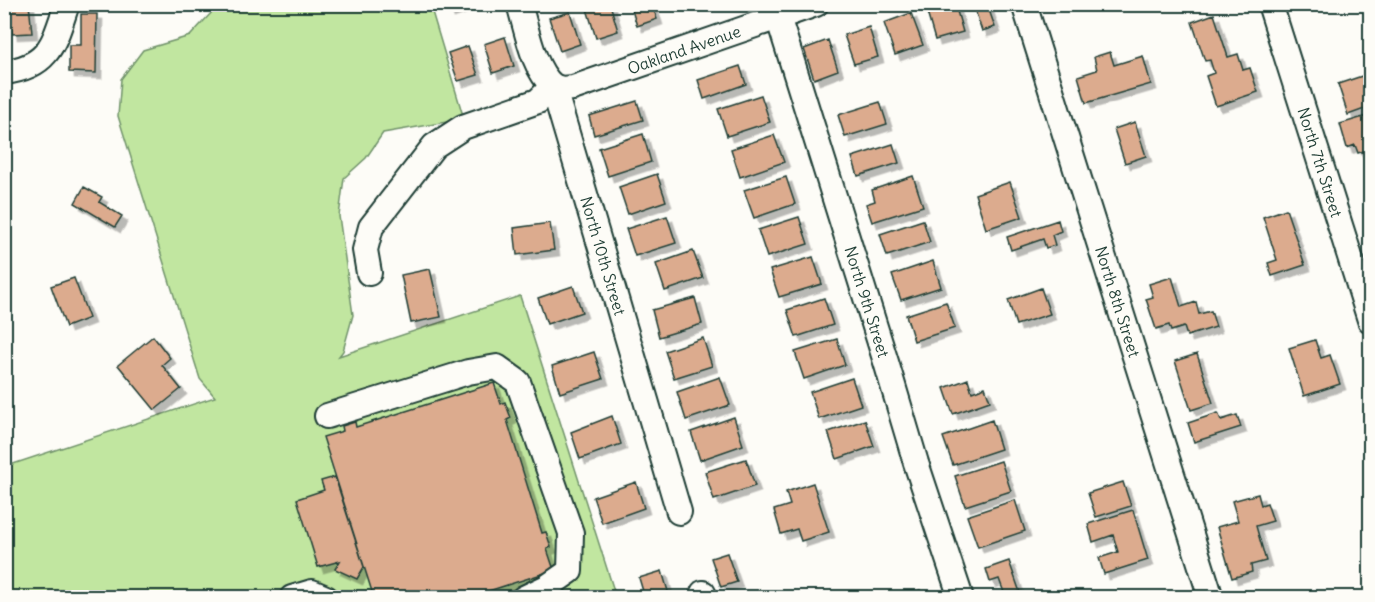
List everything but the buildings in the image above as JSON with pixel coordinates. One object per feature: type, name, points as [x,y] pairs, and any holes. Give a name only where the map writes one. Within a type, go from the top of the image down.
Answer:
[{"type":"street","points":[[4,72],[28,68],[40,59],[53,44],[67,4]]},
{"type":"street","name":"North 10th Street","points":[[519,4],[539,68],[544,79],[553,87],[679,512]]},
{"type":"street","name":"Oakland Avenue","points":[[553,87],[573,88],[777,11],[816,4]]},
{"type":"street","name":"North 8th Street","points":[[1024,4],[1211,597]]},
{"type":"street","name":"North 7th Street","points":[[1270,4],[1371,320]]},
{"type":"street","name":"North 9th Street","points":[[777,11],[916,463],[961,597]]},
{"type":"street","points":[[369,273],[365,250],[371,227],[434,146],[463,127],[538,101],[553,87]]},
{"type":"street","points":[[327,416],[468,372],[497,367],[518,382],[572,533],[570,571],[547,587],[524,597]]},
{"type":"street","points":[[292,597],[312,592],[327,597]]},
{"type":"green space","points":[[213,5],[430,5],[464,119],[383,133],[366,158],[344,178],[339,216],[353,315],[343,351],[339,356],[520,296],[616,597],[480,597],[476,587],[442,598],[5,597],[4,467],[215,397],[200,379],[118,116],[121,79],[143,50],[190,36],[213,11]]}]
